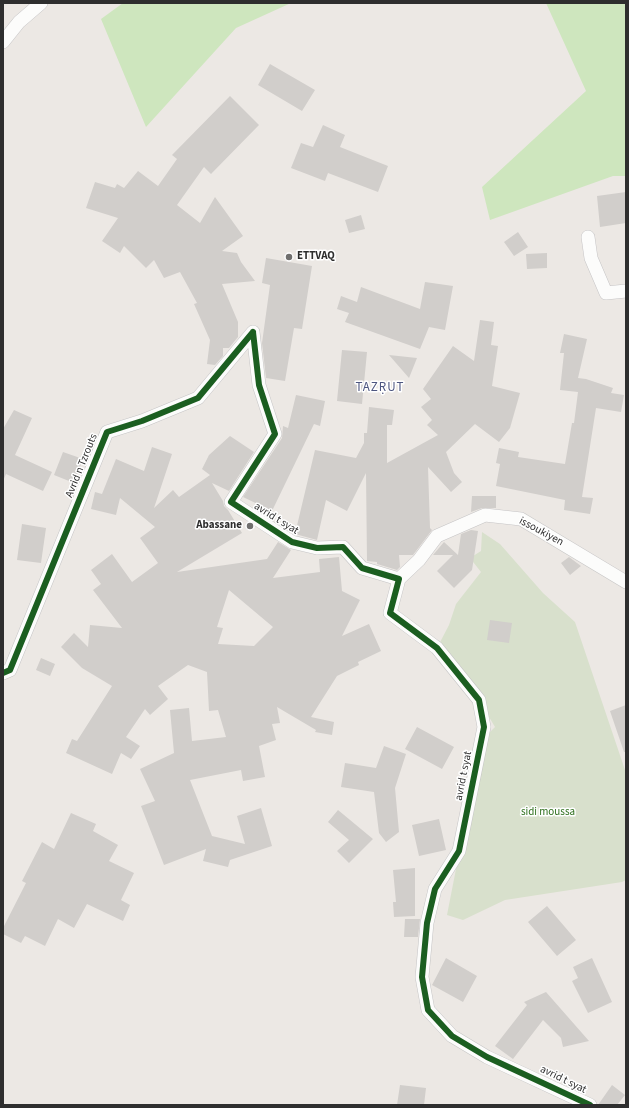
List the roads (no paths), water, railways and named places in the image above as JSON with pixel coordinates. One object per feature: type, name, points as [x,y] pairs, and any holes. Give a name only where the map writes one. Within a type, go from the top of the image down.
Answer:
[{"type":"street","points":[[3,42],[18,22],[41,3]]},
{"type":"street","points":[[588,236],[591,258],[606,293],[626,291]]},
{"type":"street","name":"Avrid n Tzrouts","points":[[3,673],[10,670],[107,432],[142,421],[198,398],[253,332],[259,385],[275,434],[231,502]]},
{"type":"street","name":"avrid t syat","points":[[231,502],[292,542],[317,548],[343,547],[362,568],[399,579],[390,613],[437,648],[479,700],[484,727],[459,851],[435,889],[427,923],[422,977],[428,1010],[452,1036],[487,1057],[590,1105]]},
{"type":"street","name":"issoukiyen","points":[[399,579],[419,560],[437,536],[485,515],[521,519],[626,582]]},
{"type":"place","name":"ETTVAQ","points":[[289,257]]},
{"type":"place","name":"Abassane","points":[[250,526]]},
{"type":"district","name":"TAZṚUT","points":[[380,388]]},
{"type":"park label","name":"sidi moussa","points":[[548,813]]}]
